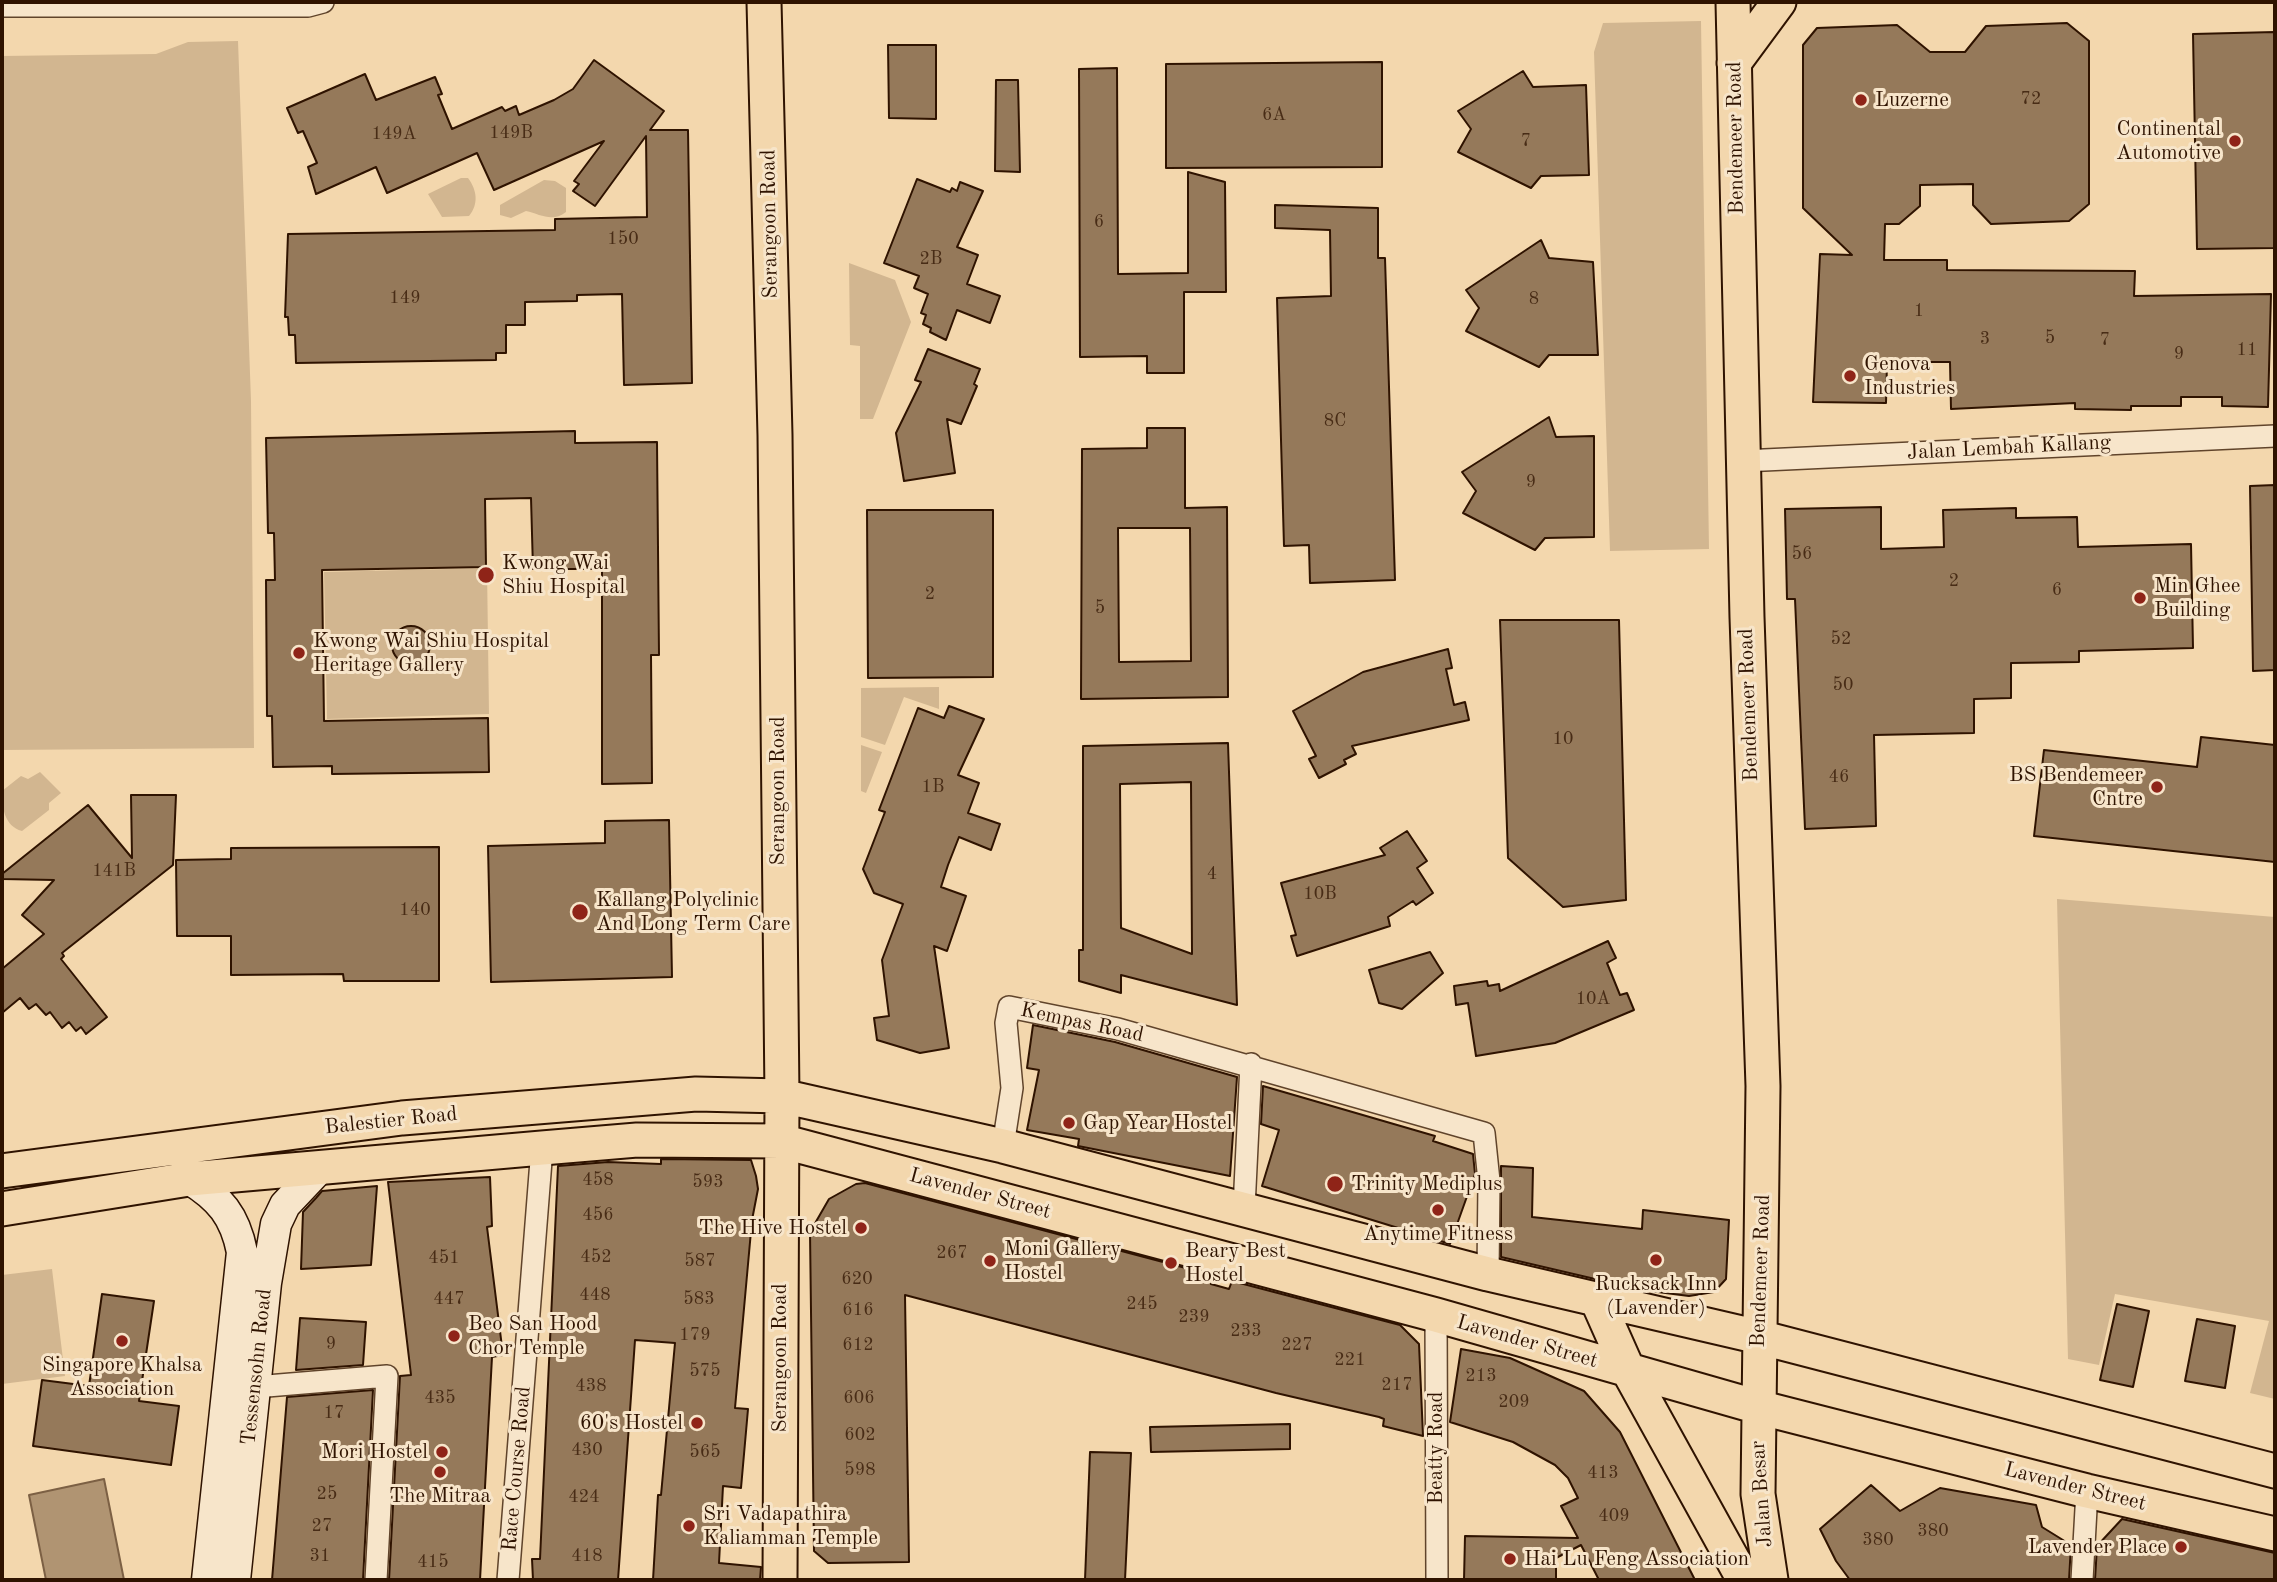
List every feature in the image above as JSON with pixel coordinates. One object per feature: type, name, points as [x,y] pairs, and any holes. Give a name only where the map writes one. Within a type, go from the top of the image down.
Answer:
[{"type":"main road","name":"Serangoon Road","points":[[764,2],[775,435],[782,1096],[780,1580]]},
{"type":"main road","name":"Bendemeer Road","points":[[1733,2],[1743,461],[1763,1086],[1764,1187],[1758,1407]]},
{"type":"main road","points":[[1734,63],[1779,2]]},
{"type":"main road","name":"Balestier Road","points":[[2,1171],[402,1118],[696,1094],[782,1096]]},
{"type":"main road","points":[[782,1096],[1003,1146],[1488,1274],[1759,1336],[2275,1471]]},
{"type":"main road","name":"Balestier Road","points":[[2,1209],[189,1179],[542,1148],[637,1140],[781,1142]]},
{"type":"main road","name":"Lavender Street","points":[[781,1142],[1436,1315],[1758,1407],[2087,1491],[2275,1534]]},
{"type":"main road","points":[[1597,1300],[1629,1372],[1744,1580]]},
{"type":"main road","name":"Jalan Besar","points":[[1758,1407],[1758,1493],[1771,1580]]},
{"type":"street","points":[[2,6],[308,6],[323,2]]},
{"type":"street","name":"Jalan Lembah Kallang","points":[[1743,461],[2275,436]]},
{"type":"street","name":"Kempas Road","points":[[1003,1146],[1012,1088],[1006,1023],[1009,1007],[1118,1029],[1251,1064],[1484,1133],[1489,1181],[1488,1274]]},
{"type":"street","points":[[1244,1208],[1251,1064]]},
{"type":"street","name":"Race Course Road","points":[[508,1580],[542,1148]]},
{"type":"street","name":"Tessensohn Road","points":[[235,1580],[255,1387],[276,1224],[285,1205],[319,1168]]},
{"type":"street","name":"Tessensohn Road","points":[[189,1179],[213,1194],[226,1209],[237,1227],[242,1252],[207,1580]]},
{"type":"street","name":"Beatty Road","points":[[1436,1315],[1437,1580]]},
{"type":"street","points":[[255,1387],[387,1376],[376,1580]]},
{"type":"street","points":[[2082,1580],[2087,1491]]},
{"type":"shaded area","points":[[1701,21],[1709,549],[1610,551],[1594,52],[1603,23]]},
{"type":"shaded area","points":[[238,41],[251,401],[254,748],[2,750],[2,56],[156,54],[188,42]]},
{"type":"shaded area","points":[[461,178],[468,178],[473,187],[476,197],[472,211],[469,216],[442,217],[428,194]]},
{"type":"shaded area","points":[[544,180],[555,181],[566,188],[566,212],[556,217],[526,211],[511,218],[500,215],[500,205]]},
{"type":"shaded area","points":[[849,263],[895,280],[911,322],[873,419],[860,419],[860,346],[850,345]]},
{"type":"shaded area","points":[[487,568],[489,714],[327,719],[324,572]]},
{"type":"shaded area","points":[[939,687],[939,709],[904,697],[885,745],[861,737],[861,688]]},
{"type":"shaded area","points":[[861,745],[882,752],[866,793],[861,791]]},
{"type":"shaded area","points":[[40,772],[61,793],[49,803],[49,810],[22,831],[16,829],[8,820],[2,791],[21,776],[28,779]]},
{"type":"shaded area","points":[[2057,899],[2275,917],[2275,1399],[2250,1393],[2269,1321],[2115,1294],[2099,1365],[2068,1359]]},
{"type":"shaded area","points":[[52,1269],[65,1376],[2,1384],[2,1275]]},
{"type":"shaded area","points":[[104,1479],[124,1580],[46,1580],[29,1495]]},
{"type":"building","points":[[2067,23],[2089,41],[2089,204],[2069,221],[1991,224],[1973,205],[1973,184],[1920,185],[1920,206],[1899,224],[1885,224],[1884,260],[1947,260],[1947,270],[2135,271],[2134,296],[2271,294],[2268,407],[2222,406],[2222,397],[2181,397],[2181,406],[2131,406],[2131,410],[2075,409],[2075,403],[1951,409],[1950,362],[1887,362],[1886,403],[1813,402],[1820,254],[1852,255],[1803,208],[1803,45],[1817,28],[1897,25],[1930,52],[1965,52],[1986,26]]},
{"type":"building","name":"Continental Automotive","points":[[2275,32],[2275,248],[2197,249],[2193,34]]},
{"type":"building","points":[[888,45],[936,45],[936,119],[889,118]]},
{"type":"building","points":[[594,60],[664,111],[650,130],[688,130],[692,383],[624,385],[622,294],[577,295],[577,301],[525,302],[525,325],[506,325],[506,353],[496,353],[496,360],[296,363],[295,335],[289,335],[288,317],[285,317],[288,234],[555,230],[555,219],[647,217],[646,136],[595,206],[573,191],[579,184],[574,181],[604,141],[494,190],[477,153],[387,193],[376,167],[316,194],[308,167],[317,163],[303,131],[298,133],[287,108],[365,74],[376,100],[435,77],[442,94],[438,95],[452,129],[502,107],[505,111],[516,106],[519,115],[554,100],[573,89]]},
{"type":"building","points":[[1382,62],[1382,167],[1166,168],[1166,64]]},
{"type":"building","points":[[1117,68],[1118,274],[1188,273],[1188,172],[1225,182],[1226,292],[1184,292],[1184,373],[1147,373],[1147,356],[1080,357],[1079,69]]},
{"type":"building","points":[[1523,71],[1533,87],[1586,85],[1589,175],[1541,176],[1531,188],[1458,152],[1471,129],[1458,111]]},
{"type":"building","points":[[996,80],[1018,80],[1020,172],[995,171]]},
{"type":"building","points":[[917,179],[950,192],[952,188],[957,191],[960,182],[983,191],[957,247],[978,255],[967,284],[1000,296],[990,323],[957,310],[946,340],[930,332],[931,328],[923,324],[926,315],[921,313],[928,294],[914,288],[919,276],[884,263]]},
{"type":"building","points":[[1275,205],[1378,208],[1378,258],[1385,258],[1395,580],[1310,583],[1309,545],[1284,546],[1277,298],[1331,296],[1330,230],[1275,228]]},
{"type":"building","points":[[1541,240],[1549,258],[1593,262],[1598,355],[1549,355],[1539,367],[1466,331],[1479,308],[1466,290]]},
{"type":"building","points":[[928,349],[980,369],[974,384],[977,386],[961,424],[947,419],[955,473],[904,481],[896,433],[921,382],[915,380]]},
{"type":"building","points":[[1549,417],[1556,437],[1594,436],[1594,537],[1545,538],[1535,550],[1463,513],[1476,491],[1462,472]]},
{"type":"building","points":[[1147,428],[1185,428],[1185,508],[1227,507],[1228,697],[1081,699],[1082,449],[1147,448]],"holes":[[[1118,528],[1190,528],[1191,661],[1119,662]]]},
{"type":"building","points":[[575,431],[575,443],[657,442],[659,655],[651,655],[652,783],[602,784],[602,569],[533,569],[531,498],[485,499],[486,567],[322,570],[324,721],[488,718],[489,772],[332,774],[332,766],[273,767],[272,716],[267,716],[266,580],[275,580],[274,533],[268,533],[266,438]]},
{"type":"building","points":[[2275,485],[2275,670],[2253,671],[2250,486]]},
{"type":"building","points":[[1881,507],[1881,549],[1944,547],[1943,510],[2016,508],[2016,518],[2077,517],[2078,547],[2191,544],[2193,648],[2079,651],[2079,662],[2011,663],[2011,698],[1974,699],[1974,733],[1874,735],[1876,826],[1805,829],[1795,599],[1787,599],[1785,509]]},
{"type":"building","points":[[867,510],[993,510],[993,677],[868,678]]},
{"type":"building","points":[[1500,620],[1619,620],[1626,900],[1563,907],[1508,858]]},
{"type":"building","points":[[411,626],[425,631],[430,645],[425,659],[411,664],[397,659],[392,645],[397,631]]},
{"type":"building","points":[[1448,649],[1452,668],[1446,669],[1454,705],[1465,702],[1469,720],[1352,746],[1356,754],[1344,760],[1346,764],[1319,778],[1309,759],[1316,756],[1293,711],[1363,672]]},
{"type":"building","points":[[949,706],[984,719],[958,775],[979,783],[968,813],[1000,824],[991,850],[959,837],[948,865],[941,887],[966,896],[947,951],[934,946],[949,1048],[920,1053],[877,1040],[874,1018],[889,1016],[882,960],[903,904],[874,893],[863,869],[885,812],[879,810],[918,708],[944,718]]},
{"type":"building","name":"BS Bendemeer Cntre","points":[[2201,737],[2275,745],[2275,862],[2034,836],[2044,750],[2197,767]]},
{"type":"building","points":[[1228,743],[1237,1005],[1121,975],[1121,993],[1079,981],[1079,950],[1083,950],[1083,746]],"holes":[[[1191,782],[1192,954],[1121,928],[1120,784]]]},
{"type":"building","points":[[131,795],[176,795],[173,865],[62,953],[64,956],[61,959],[107,1017],[86,1034],[81,1027],[76,1031],[69,1022],[62,1028],[50,1012],[46,1015],[36,1004],[29,1009],[20,998],[2,1013],[2,969],[44,934],[22,915],[54,880],[2,879],[2,874],[88,805],[132,858]]},
{"type":"building","name":"Kallang Polyclinic And Long Term Care","points":[[669,820],[672,977],[491,982],[488,846],[605,843],[605,821]]},
{"type":"building","points":[[1407,831],[1427,861],[1417,868],[1433,893],[1416,905],[1413,901],[1388,917],[1390,926],[1297,956],[1291,936],[1296,935],[1281,883],[1385,855],[1380,848]]},
{"type":"building","points":[[439,847],[439,981],[344,981],[343,974],[231,975],[231,936],[177,936],[176,860],[231,859],[231,848]]},
{"type":"building","points":[[1608,941],[1616,958],[1607,963],[1620,995],[1627,993],[1634,1010],[1555,1043],[1476,1056],[1468,1003],[1456,1005],[1454,986],[1487,981],[1488,986],[1499,984],[1500,991]]},
{"type":"building","points":[[1430,952],[1443,973],[1402,1009],[1379,1003],[1369,970]]},
{"type":"building","points":[[1033,1025],[1115,1042],[1237,1077],[1230,1176],[1078,1146],[1079,1139],[1027,1130],[1039,1070],[1027,1068]]},
{"type":"building","points":[[1263,1086],[1435,1136],[1433,1141],[1473,1154],[1475,1174],[1450,1244],[1262,1186],[1279,1130],[1261,1124]]},
{"type":"building","points":[[661,1159],[751,1160],[756,1176],[758,1189],[752,1220],[735,1408],[748,1409],[741,1488],[723,1486],[719,1563],[761,1567],[760,1580],[653,1580],[658,1495],[661,1495],[675,1343],[635,1340],[618,1580],[533,1580],[532,1559],[540,1559],[558,1166],[608,1162],[661,1164]]},
{"type":"building","points":[[1501,1166],[1533,1168],[1532,1217],[1642,1229],[1643,1210],[1729,1220],[1726,1279],[1714,1292],[1689,1296],[1642,1290],[1501,1257]]},
{"type":"building","points":[[490,1177],[492,1226],[487,1227],[503,1355],[492,1357],[480,1580],[389,1580],[400,1376],[411,1375],[388,1182]]},
{"type":"building","points":[[865,1183],[1212,1275],[1211,1284],[1229,1289],[1232,1281],[1400,1325],[1419,1344],[1423,1436],[1383,1426],[1384,1419],[1379,1417],[1276,1393],[905,1295],[909,1562],[828,1563],[814,1551],[810,1232],[829,1199],[856,1184]]},
{"type":"building","points":[[377,1186],[371,1265],[301,1269],[303,1212],[322,1191]]},
{"type":"building","name":"Singapore Khalsa Association","points":[[102,1294],[154,1301],[139,1401],[179,1406],[171,1465],[33,1446],[42,1380],[89,1386]]},
{"type":"building","points":[[2117,1304],[2149,1311],[2133,1387],[2100,1380]]},
{"type":"building","points":[[300,1318],[366,1322],[363,1365],[296,1370]]},
{"type":"building","points":[[2197,1319],[2235,1326],[2225,1388],[2185,1381]]},
{"type":"building","points":[[1461,1349],[1510,1358],[1584,1391],[1620,1432],[1695,1580],[1599,1580],[1581,1545],[1556,1558],[1556,1580],[1464,1580],[1465,1536],[1578,1538],[1561,1506],[1578,1498],[1568,1478],[1555,1465],[1513,1442],[1450,1422]]},
{"type":"building","points":[[373,1390],[363,1580],[272,1580],[287,1397]]},
{"type":"building","points":[[1290,1424],[1290,1449],[1151,1452],[1150,1427]]},
{"type":"building","points":[[1090,1452],[1131,1453],[1125,1580],[1085,1580]]},
{"type":"building","points":[[1871,1485],[1900,1511],[1940,1488],[2036,1505],[2042,1527],[2071,1545],[2069,1580],[1850,1580],[1836,1561],[1820,1529]]},
{"type":"building","name":"Lavender Place","points":[[2122,1519],[2275,1553],[2275,1580],[2095,1580],[2097,1546]]},
{"type":"place","name":"Luzerne","points":[[1861,100]]},
{"type":"place","name":"Continental Automotive","points":[[2235,141]]},
{"type":"place","name":"Genova Industries","points":[[1850,376]]},
{"type":"place","name":"Kwong Wai Shiu Hospital","points":[[486,575]]},
{"type":"place","name":"Min Ghee Building","points":[[2140,598]]},
{"type":"place","name":"Kwong Wai Shiu Hospital Heritage Gallery","points":[[299,653]]},
{"type":"place","name":"BS Bendemeer Cntre","points":[[2157,787]]},
{"type":"place","name":"Kallang Polyclinic And Long Term Care","points":[[580,912]]},
{"type":"place","name":"Gap Year Hostel","points":[[1069,1123]]},
{"type":"place","name":"Trinity Mediplus","points":[[1335,1184]]},
{"type":"place","name":"Anytime Fitness","points":[[1438,1210]]},
{"type":"place","name":"The Hive Hostel","points":[[861,1228]]},
{"type":"place","name":"Rucksack Inn (Lavender)","points":[[1656,1260]]},
{"type":"place","name":"Moni Gallery Hostel","points":[[990,1261]]},
{"type":"place","name":"Beary Best Hostel","points":[[1171,1263]]},
{"type":"place","name":"Beo San Hood Chor Temple","points":[[454,1336]]},
{"type":"place","name":"Singapore Khalsa Association","points":[[122,1341]]},
{"type":"place","name":"60's Hostel","points":[[697,1423]]},
{"type":"place","name":"Mori Hostel","points":[[442,1452]]},
{"type":"place","name":"The Mitraa","points":[[440,1472]]},
{"type":"place","name":"Sri Vadapathira Kaliamman Temple","points":[[689,1526]]},
{"type":"place","name":"Lavender Place","points":[[2181,1547]]},
{"type":"place","name":"Hai Lu Feng Association","points":[[1510,1559]]}]
